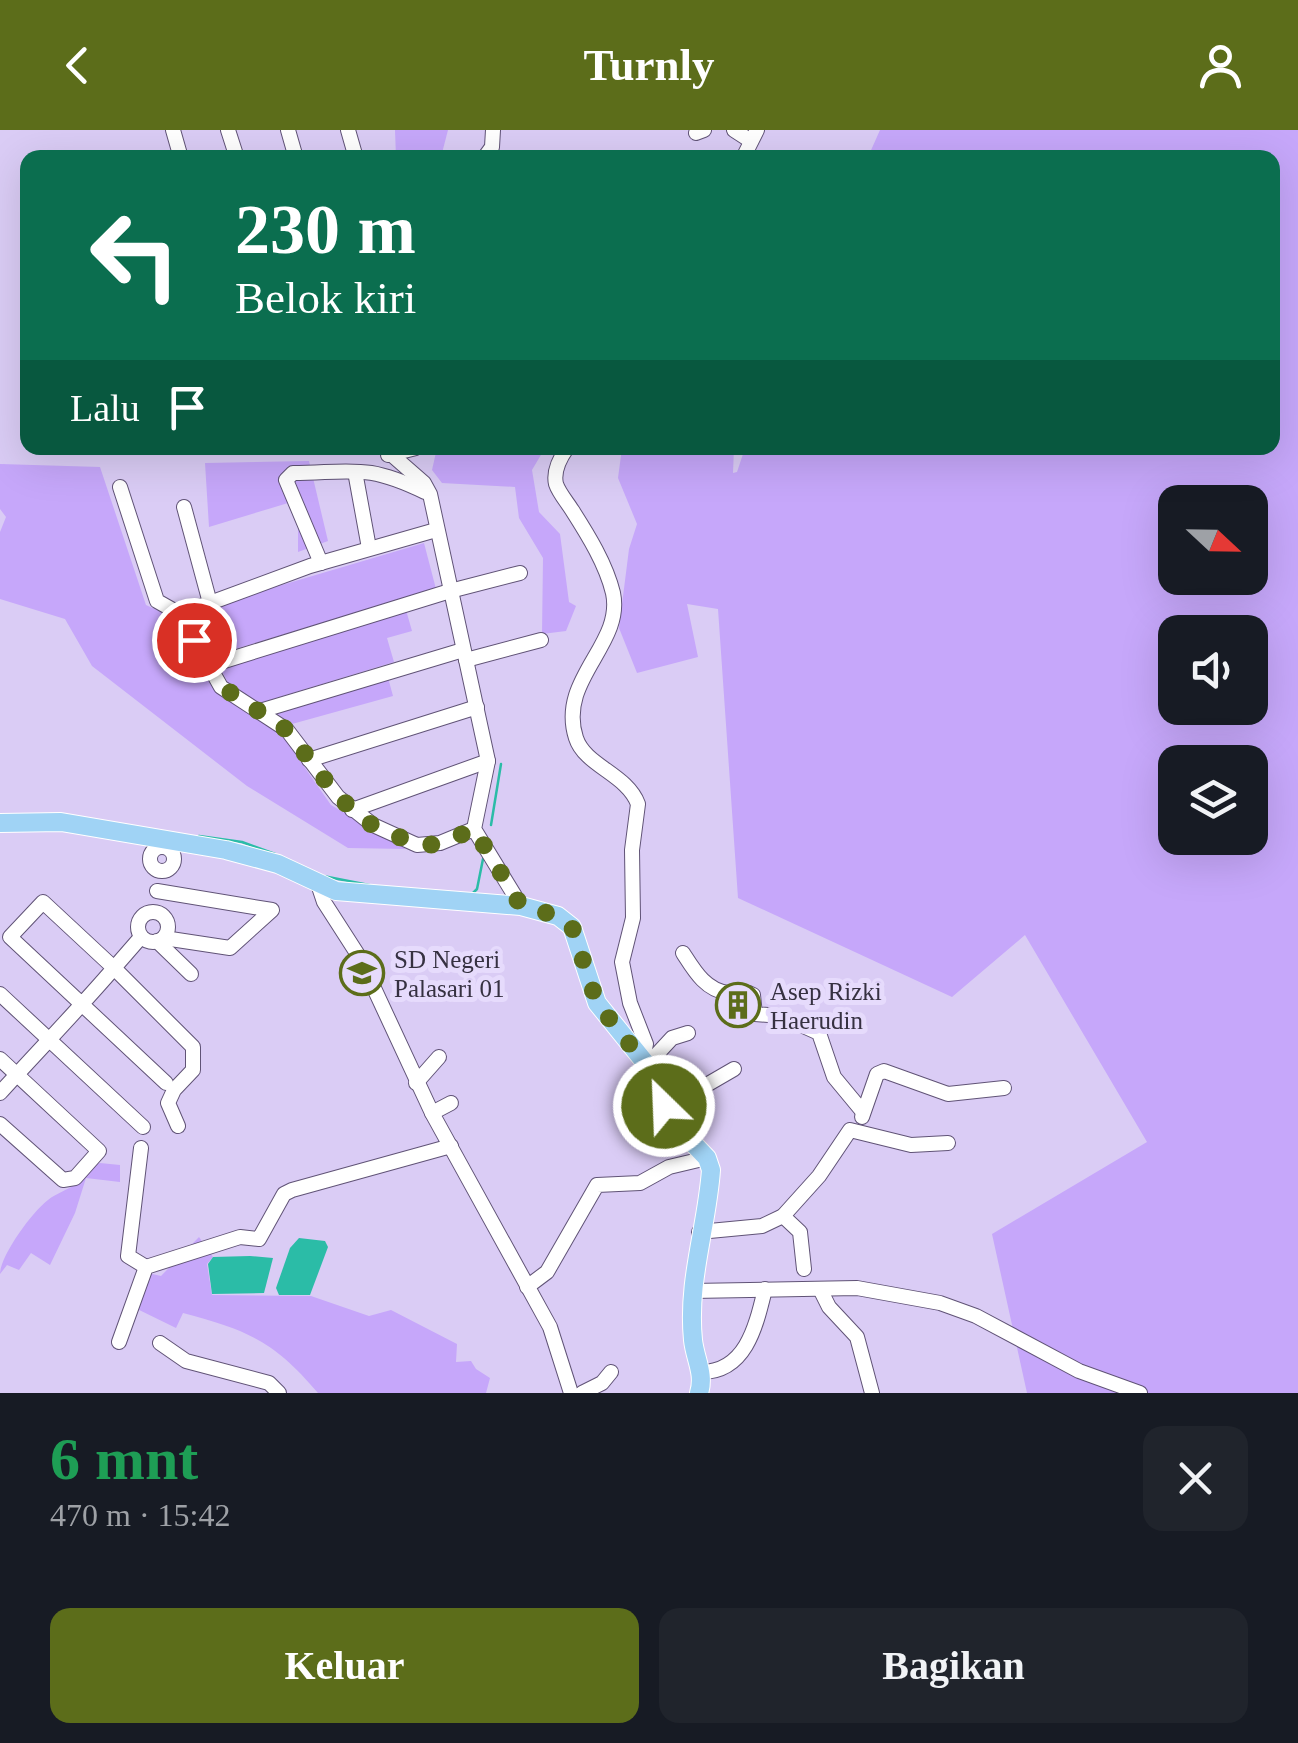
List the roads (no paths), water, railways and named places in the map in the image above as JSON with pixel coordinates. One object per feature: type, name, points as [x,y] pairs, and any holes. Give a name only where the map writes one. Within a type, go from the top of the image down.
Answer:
[{"type":"main road","points":[[0,823],[61,822],[165,844],[250,855],[318,884],[354,894],[521,906],[558,916],[572,927],[597,1003],[645,1062],[682,1134],[707,1158],[710,1182],[692,1290],[693,1343],[701,1372],[699,1393]]},
{"type":"street","points":[[734,130],[754,136]]},
{"type":"street","points":[[391,455],[424,483],[430,494],[488,761],[474,829],[521,906]]},
{"type":"street","points":[[563,455],[556,471],[556,484],[596,551],[614,599],[608,631],[577,689],[575,734],[580,747],[623,782],[638,804],[632,850],[633,918],[622,962],[630,1003],[646,1044],[645,1062]]},
{"type":"street","points":[[320,563],[286,480],[293,474],[372,471],[430,494]]},
{"type":"street","points":[[356,478],[368,548]]},
{"type":"street","points":[[120,487],[156,600],[180,614],[222,687],[287,730],[352,810],[382,830],[417,844],[440,844],[474,829]]},
{"type":"street","points":[[184,507],[210,603]]},
{"type":"street","points":[[180,614],[320,563],[436,530]]},
{"type":"street","points":[[208,666],[450,591],[520,574]]},
{"type":"street","points":[[260,711],[464,655],[541,640]]},
{"type":"street","points":[[310,760],[478,706]]},
{"type":"street","points":[[352,810],[488,761]]},
{"type":"street","points":[[154,912],[160,871],[152,867],[150,856],[165,844]]},
{"type":"street","points":[[318,884],[324,902],[360,958],[432,1114],[550,1327],[571,1393]]},
{"type":"street","points":[[142,936],[230,948],[272,910],[157,890]]},
{"type":"street","points":[[166,1082],[10,937],[43,902],[194,1048],[192,1070],[168,1102],[178,1126]]},
{"type":"street","points":[[142,936],[138,928],[141,918],[154,912]]},
{"type":"street","points":[[154,912],[168,924],[160,940]]},
{"type":"street","points":[[0,1093],[142,936]]},
{"type":"street","points":[[160,940],[190,974]]},
{"type":"street","points":[[683,952],[700,980],[726,993],[744,990],[753,995],[756,1014],[781,1016],[820,1033],[834,1077],[863,1112]]},
{"type":"street","points":[[0,994],[143,1127]]},
{"type":"street","points":[[645,1062],[672,1038],[688,1033]]},
{"type":"street","points":[[416,1082],[439,1058]]},
{"type":"street","points":[[0,1059],[99,1151],[75,1178],[63,1180],[0,1124]]},
{"type":"street","points":[[666,1109],[734,1070]]},
{"type":"street","points":[[858,1130],[877,1074],[884,1071],[948,1094],[1004,1088]]},
{"type":"street","points":[[432,1114],[452,1104]]},
{"type":"street","points":[[700,1232],[762,1226],[784,1216],[819,1176],[846,1132],[858,1130],[911,1145],[948,1143]]},
{"type":"street","points":[[141,1148],[128,1256],[146,1267],[240,1238],[259,1240],[284,1194],[292,1190],[451,1146]]},
{"type":"street","points":[[527,1287],[547,1272],[597,1185],[626,1187],[669,1167],[707,1158]]},
{"type":"street","points":[[784,1216],[800,1232],[804,1269]]},
{"type":"street","points":[[119,1342],[146,1267]]},
{"type":"street","points":[[820,1288],[829,1307],[856,1337],[872,1393]]},
{"type":"street","points":[[692,1290],[857,1288],[954,1307],[1064,1364],[1140,1393]]},
{"type":"street","points":[[701,1372],[722,1370],[738,1361],[765,1289]]},
{"type":"street","points":[[160,1343],[186,1360],[269,1384],[279,1393]]},
{"type":"street","points":[[583,1393],[611,1372]]},
{"type":"waterway","points":[[491,825],[501,764]]},
{"type":"waterway","points":[[199,836],[242,842],[275,854]]},
{"type":"waterway","points":[[471,895],[477,889],[483,859]]},
{"type":"waterway","points":[[323,876],[374,886]]},
{"type":"place","name":"SD Negeri Palasari 01","points":[[362,973]]},
{"type":"place","name":"Asep Rizki Haerudin","points":[[738,1005]]}]
